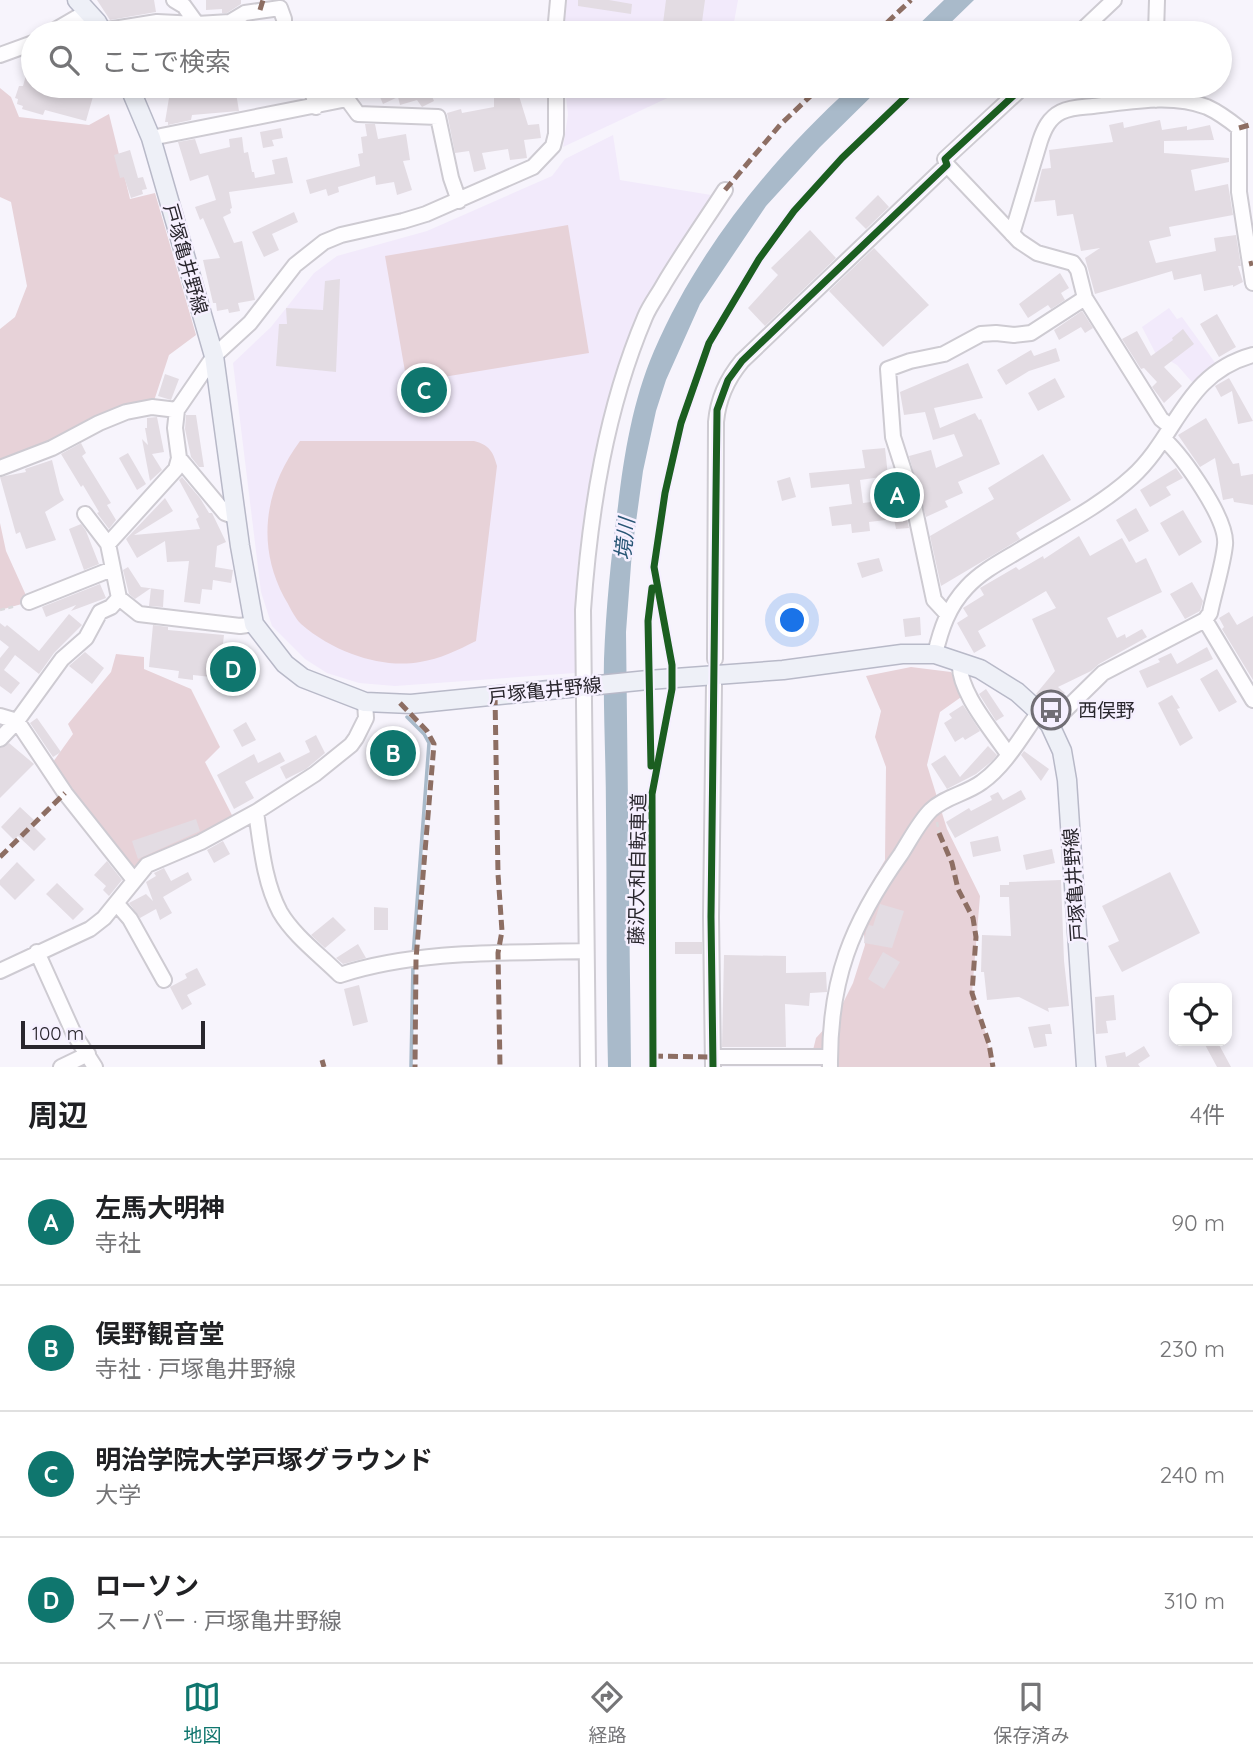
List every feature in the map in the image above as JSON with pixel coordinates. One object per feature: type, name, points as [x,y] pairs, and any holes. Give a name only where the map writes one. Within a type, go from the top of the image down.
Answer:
[{"type":"main road","points":[[82,6],[94,21]]},
{"type":"main road","name":"戸塚亀井野線","points":[[134,98],[151,138],[214,356],[254,624],[285,664],[303,678],[365,702],[411,704],[644,680],[783,670],[902,654],[935,654],[960,662],[998,680],[1017,692],[1045,719],[1062,751],[1068,780],[1086,1067]]},
{"type":"street","points":[[174,0],[184,6],[195,21]]},
{"type":"street","points":[[556,21],[558,0]]},
{"type":"street","points":[[1092,21],[1114,0]]},
{"type":"street","points":[[1156,21],[1157,0]]},
{"type":"street","points":[[232,21],[245,13],[282,4]]},
{"type":"street","points":[[64,21],[82,6]]},
{"type":"street","points":[[0,55],[21,47]]},
{"type":"street","points":[[314,98],[316,107]]},
{"type":"street","points":[[108,544],[176,469],[179,458],[175,428],[177,410],[214,356],[250,323],[295,265],[324,242],[341,235],[403,221],[459,201],[533,167],[553,146],[556,134],[556,98]]},
{"type":"street","points":[[714,684],[711,917],[713,1062],[830,1062],[838,979],[845,954],[877,887],[930,811],[950,796],[970,790],[985,780],[1045,719],[1075,703],[1087,687],[1103,673],[1205,620],[1210,613],[1225,544],[1222,527],[1161,419],[1085,298],[1078,270],[1073,263],[1037,253],[1012,234],[947,165],[945,159],[1011,98]]},
{"type":"street","points":[[1012,234],[1040,142],[1051,120],[1065,110],[1128,98]]},
{"type":"street","points":[[1172,98],[1206,107],[1239,128],[1239,192],[1253,284]]},
{"type":"street","points":[[151,138],[348,99],[358,114],[438,117],[459,201]]},
{"type":"street","points":[[715,659],[716,422],[724,389],[742,361],[947,165]]},
{"type":"street","points":[[588,1067],[583,610],[586,562],[607,431],[646,315],[725,190]]},
{"type":"street","points":[[947,614],[934,600],[912,496],[893,437],[888,369],[910,360],[944,354],[981,334],[1031,333],[1085,298]]},
{"type":"street","points":[[935,654],[947,614],[967,587],[990,568],[1118,489],[1143,466],[1191,395],[1209,377],[1236,360],[1253,355]]},
{"type":"street","points":[[0,468],[52,448],[126,412],[152,407],[177,410]]},
{"type":"street","points":[[179,458],[225,513],[236,517]]},
{"type":"street","points":[[85,514],[108,544],[119,598],[139,614],[240,626],[254,624]]},
{"type":"street","points":[[29,602],[113,569]]},
{"type":"street","points":[[0,739],[17,721],[62,659],[86,638],[100,612],[111,607],[119,598]]},
{"type":"street","points":[[1205,620],[1253,700]]},
{"type":"street","points":[[960,662],[959,673],[971,699],[1008,754]]},
{"type":"street","points":[[0,971],[90,929],[117,904],[147,865],[201,842],[256,812],[315,774],[351,745],[366,718],[365,702]]},
{"type":"street","points":[[0,716],[17,721],[65,793],[134,880]]},
{"type":"street","points":[[256,812],[263,861],[280,911],[297,933],[340,975],[373,964],[410,960],[498,953],[586,951]]},
{"type":"street","points":[[117,904],[130,919],[164,980]]},
{"type":"street","points":[[37,952],[74,1034],[92,1061],[61,1067]]},
{"type":"path","points":[[0,610],[29,602]]},
{"type":"shaded area","points":[[566,0],[738,0],[734,21],[564,21]]},
{"type":"shaded area","points":[[0,88],[11,97],[19,117],[89,125],[109,114],[130,199],[155,193],[196,335],[169,355],[152,407],[0,468],[0,329],[15,317],[27,286],[11,202],[0,197]]},
{"type":"shaded area","points":[[566,98],[667,98],[563,147],[568,115]]},
{"type":"shaded area","points":[[613,135],[620,180],[711,195],[651,297],[620,364],[605,416],[578,561],[575,673],[395,686],[359,683],[327,673],[305,659],[272,626],[261,592],[233,363],[271,327],[314,273],[337,256],[427,231],[552,176],[565,159]]},
{"type":"shaded area","points":[[568,225],[589,353],[407,383],[385,256]]},
{"type":"shaded area","points":[[1169,308],[1177,319],[1182,317],[1216,364],[1192,382],[1177,365],[1165,358],[1159,360],[1142,327]]},
{"type":"shaded area","points":[[300,441],[474,441],[490,449],[497,466],[476,641],[427,661],[386,663],[338,648],[298,621],[275,577],[270,557],[268,517],[279,478]]},
{"type":"shaded area","points":[[0,523],[6,551],[29,602],[0,610]]},
{"type":"shaded area","points":[[116,654],[144,657],[144,669],[191,689],[220,747],[205,762],[236,823],[134,880],[48,769],[73,734],[68,724],[111,672]]},
{"type":"shaded area","points":[[911,667],[951,672],[964,695],[940,712],[927,765],[947,829],[980,896],[972,993],[987,1037],[992,1067],[821,1067],[813,1050],[816,1038],[837,1015],[853,983],[865,945],[861,901],[885,860],[886,767],[875,737],[881,711],[866,676]]},
{"type":"water","points":[[944,0],[974,0],[952,21],[922,21]]},
{"type":"water","name":"境川","points":[[839,98],[870,98],[766,206],[700,304],[666,380],[656,411],[643,471],[632,551],[626,632],[631,1067],[608,1067],[604,659],[615,525],[630,427],[654,351],[692,277],[765,175]]},
{"type":"building","points":[[97,0],[154,0],[156,12],[110,20]]},
{"type":"building","points":[[206,0],[241,0],[241,4],[227,13],[222,13],[222,9],[206,10]]},
{"type":"building","points":[[578,0],[609,0],[632,4],[631,14],[578,6]]},
{"type":"building","points":[[666,0],[705,0],[702,21],[663,21]]},
{"type":"building","points":[[19,86],[21,98],[93,98],[86,121],[45,110],[43,115],[22,109],[23,106],[17,104],[18,99],[15,98]]},
{"type":"building","points":[[169,98],[237,98],[239,111],[192,115],[191,120],[168,125],[168,122],[165,122]]},
{"type":"building","points":[[380,98],[396,98],[383,104]]},
{"type":"building","points":[[398,98],[433,98],[434,101],[422,107],[417,100],[400,105]]},
{"type":"building","points":[[494,98],[520,98],[528,125],[539,124],[541,138],[524,140],[527,158],[510,160],[508,149],[482,153],[486,169],[474,172],[469,151],[455,153],[447,113],[461,109],[462,113],[494,107]]},
{"type":"building","points":[[1160,120],[1162,130],[1187,126],[1187,130],[1210,125],[1214,140],[1164,141],[1164,153],[1229,158],[1229,162],[1191,170],[1195,191],[1228,184],[1233,215],[1169,227],[1171,236],[1149,241],[1156,263],[1216,251],[1214,238],[1236,235],[1241,266],[1238,266],[1243,282],[1233,287],[1204,291],[1201,274],[1174,280],[1172,271],[1095,294],[1085,258],[1100,248],[1081,251],[1073,214],[1057,216],[1055,200],[1034,202],[1042,169],[1051,168],[1049,150],[1113,142],[1109,125],[1123,122],[1124,128]]},
{"type":"building","points":[[365,124],[375,124],[378,139],[406,134],[410,160],[403,161],[412,190],[397,195],[394,182],[376,185],[375,176],[338,187],[339,192],[328,196],[326,189],[310,194],[306,180],[360,166],[358,154],[363,153],[361,137],[367,136]]},
{"type":"building","points":[[281,128],[283,138],[272,140],[274,146],[263,148],[260,132]]},
{"type":"building","points":[[242,137],[244,153],[248,152],[255,178],[275,174],[272,160],[287,157],[293,183],[229,192],[231,213],[223,217],[234,243],[242,241],[255,300],[238,303],[240,311],[229,313],[228,309],[217,311],[216,303],[213,303],[203,260],[220,258],[203,218],[200,220],[195,207],[216,200],[208,175],[190,181],[178,142],[195,139],[200,154],[230,147],[229,139]]},
{"type":"building","points":[[130,150],[138,178],[143,177],[147,189],[142,190],[143,194],[131,198],[124,177],[120,178],[114,155]]},
{"type":"building","points":[[878,195],[889,207],[866,229],[855,218]]},
{"type":"building","points":[[294,212],[298,222],[272,234],[279,250],[264,257],[252,232]]},
{"type":"building","points":[[810,230],[836,258],[765,326],[748,308],[778,275],[771,268]]},
{"type":"building","points":[[874,248],[929,305],[883,347],[829,291]]},
{"type":"building","points":[[1060,273],[1069,288],[1061,293],[1065,300],[1051,309],[1048,305],[1028,318],[1019,304]]},
{"type":"building","points":[[340,279],[336,372],[276,366],[279,324],[287,324],[286,308],[323,310],[325,281]]},
{"type":"building","points":[[1082,311],[1093,328],[1085,333],[1081,327],[1059,340],[1054,330]]},
{"type":"building","points":[[1217,314],[1236,347],[1219,357],[1200,324]]},
{"type":"building","points":[[1183,329],[1194,344],[1164,367],[1182,386],[1164,403],[1152,387],[1157,382],[1144,368],[1141,369],[1122,339],[1137,331],[1151,356]]},
{"type":"building","points":[[1056,348],[1060,361],[1029,371],[1006,385],[997,370],[1031,350],[1034,356]]},
{"type":"building","points":[[968,363],[983,398],[934,408],[940,428],[975,413],[979,420],[981,419],[1000,464],[958,482],[963,493],[945,501],[948,507],[926,517],[909,456],[931,450],[936,468],[963,456],[954,434],[933,440],[925,412],[904,415],[900,392]]},
{"type":"building","points":[[165,374],[179,379],[171,400],[158,396]]},
{"type":"building","points":[[1055,378],[1065,397],[1038,411],[1028,393]]},
{"type":"building","points":[[1229,378],[1253,421],[1238,424],[1232,391],[1221,397],[1215,386]]},
{"type":"building","points":[[186,415],[196,415],[204,467],[199,467],[191,457],[185,429]]},
{"type":"building","points":[[157,417],[164,452],[152,454],[162,470],[150,481],[142,439],[148,445],[145,428],[147,418]]},
{"type":"building","points":[[1206,418],[1233,464],[1239,463],[1241,476],[1253,474],[1253,505],[1234,502],[1233,498],[1223,500],[1215,458],[1200,467],[1178,435]]},
{"type":"building","points":[[81,443],[86,453],[82,456],[111,503],[107,505],[116,520],[109,529],[61,454]]},
{"type":"building","points":[[885,448],[888,476],[860,480],[863,503],[887,500],[888,506],[903,502],[909,528],[896,529],[894,519],[869,522],[870,531],[852,533],[851,524],[832,526],[829,507],[852,504],[849,484],[811,488],[809,473],[865,468],[862,450]]},
{"type":"building","points":[[128,453],[146,484],[137,490],[119,458]]},
{"type":"building","points":[[1043,454],[1071,500],[1016,533],[1020,539],[941,586],[930,536],[994,499],[988,488]]},
{"type":"building","points":[[52,460],[64,500],[45,512],[56,540],[26,549],[20,532],[16,534],[0,477],[26,472],[25,469]]},
{"type":"building","points":[[1176,468],[1183,478],[1166,487],[1171,495],[1150,507],[1140,490]]},
{"type":"building","points":[[182,477],[209,513],[212,513],[226,542],[217,546],[215,567],[233,570],[231,583],[213,580],[212,590],[202,589],[200,604],[184,602],[189,561],[167,562],[165,541],[137,558],[126,539],[165,498],[173,511],[134,535],[200,529],[196,519],[199,517],[179,480]]},
{"type":"building","points":[[790,477],[796,497],[782,501],[777,481]]},
{"type":"building","points":[[1136,508],[1149,531],[1129,542],[1116,520]]},
{"type":"building","points":[[1183,510],[1202,542],[1179,556],[1160,523]]},
{"type":"building","points":[[81,524],[99,564],[84,570],[69,529]]},
{"type":"building","points":[[1079,536],[1090,556],[1122,538],[1136,563],[1146,558],[1162,592],[1107,618],[1117,638],[1125,634],[1126,638],[1142,629],[1147,637],[1091,671],[1058,687],[1065,693],[1056,703],[1045,692],[1038,696],[1036,694],[1055,671],[1032,619],[1056,608],[1046,591],[978,631],[986,646],[974,653],[957,623],[968,616],[963,608],[984,595],[980,588],[1016,567],[1019,570],[1043,556],[1044,559]]},
{"type":"building","points":[[879,558],[883,571],[862,578],[857,563]]},
{"type":"building","points":[[128,567],[141,587],[151,588],[135,599],[129,594],[123,570]]},
{"type":"building","points":[[1192,582],[1203,601],[1200,611],[1185,619],[1170,594]]},
{"type":"building","points":[[100,584],[106,598],[71,611],[76,605],[46,617],[42,607]]},
{"type":"building","points":[[151,588],[164,590],[163,607],[149,606]]},
{"type":"building","points":[[1229,612],[1237,625],[1253,616],[1253,680],[1222,629],[1224,627],[1219,618]]},
{"type":"building","points":[[69,614],[82,625],[54,653],[39,674],[15,655],[4,670],[20,683],[11,694],[0,686],[0,658],[9,647],[0,640],[0,623],[5,627],[7,625],[39,651]]},
{"type":"building","points":[[920,617],[921,635],[905,637],[903,619]]},
{"type":"building","points":[[153,625],[168,627],[168,630],[224,635],[220,667],[240,647],[255,663],[225,692],[211,677],[193,675],[193,680],[178,678],[179,671],[149,667]]},
{"type":"building","points":[[1207,647],[1213,659],[1147,688],[1139,671],[1160,662],[1158,659],[1171,653],[1177,664]]},
{"type":"building","points":[[85,652],[104,668],[92,684],[69,666]]},
{"type":"building","points":[[1217,669],[1237,702],[1219,712],[1200,679]]},
{"type":"building","points":[[986,689],[1004,716],[996,721],[979,694]]},
{"type":"building","points":[[1172,695],[1193,738],[1180,746],[1158,703]]},
{"type":"building","points":[[963,705],[980,731],[965,740],[963,737],[955,742],[944,723],[952,718],[949,714]]},
{"type":"building","points":[[37,718],[61,752],[53,757],[30,723]]},
{"type":"building","points":[[246,722],[256,740],[242,747],[233,730]]},
{"type":"building","points":[[316,735],[325,753],[306,769],[286,779],[280,767],[310,752],[305,741]]},
{"type":"building","points":[[9,743],[34,764],[0,798],[0,748]]},
{"type":"building","points":[[988,746],[997,755],[992,761],[976,774],[947,789],[931,764],[945,755],[960,777]]},
{"type":"building","points":[[1024,751],[1049,769],[1041,781],[1021,755]]},
{"type":"building","points":[[280,752],[285,761],[245,782],[254,798],[234,809],[217,775],[254,754],[258,763]]},
{"type":"building","points":[[1021,790],[1026,799],[955,838],[946,822],[969,808],[971,811],[992,800],[990,796],[998,792],[1003,800]]},
{"type":"building","points":[[20,807],[34,820],[30,823],[46,839],[34,851],[18,836],[14,840],[1,827]]},
{"type":"building","points":[[196,819],[200,831],[138,859],[132,841]]},
{"type":"building","points":[[998,836],[1001,851],[973,857],[970,842]]},
{"type":"building","points":[[223,841],[230,854],[214,863],[207,850]]},
{"type":"building","points":[[1052,849],[1055,863],[1026,870],[1023,855]]},
{"type":"building","points":[[107,861],[122,880],[109,896],[103,890],[106,886],[94,875]]},
{"type":"building","points":[[17,862],[35,880],[15,900],[0,885],[0,880]]},
{"type":"building","points":[[164,868],[171,881],[188,872],[192,880],[163,897],[172,913],[160,920],[156,909],[140,918],[129,903],[146,894],[153,901],[146,882],[156,876],[154,873]]},
{"type":"building","points":[[1170,872],[1200,933],[1122,972],[1108,946],[1119,941],[1102,906]]},
{"type":"building","points":[[1061,880],[1064,961],[1069,1006],[1048,1008],[1049,1012],[1019,997],[987,1000],[984,972],[981,972],[982,935],[1011,936],[1009,897],[1000,897],[1000,885],[1009,885],[1009,882]]},
{"type":"building","points":[[57,883],[84,909],[73,920],[46,894]]},
{"type":"building","points":[[880,904],[904,911],[892,948],[864,943],[866,931],[869,925],[873,926]]},
{"type":"building","points":[[374,907],[388,908],[388,930],[374,930]]},
{"type":"building","points":[[333,917],[346,930],[325,948],[311,935]]},
{"type":"building","points":[[675,942],[702,942],[702,954],[675,954]]},
{"type":"building","points":[[358,944],[366,958],[343,964],[336,958]]},
{"type":"building","points":[[883,952],[900,962],[884,989],[868,979]]},
{"type":"building","points":[[724,955],[786,956],[786,973],[826,972],[827,992],[810,993],[809,1006],[785,1004],[786,1047],[722,1047]]},
{"type":"building","points":[[197,968],[206,985],[187,995],[192,1004],[182,1010],[170,987],[187,978],[185,974]]},
{"type":"building","points":[[359,985],[368,1022],[353,1026],[344,989]]},
{"type":"building","points":[[1114,995],[1116,1020],[1106,1021],[1108,1033],[1096,1034],[1095,997]]},
{"type":"building","points":[[1050,1024],[1052,1034],[1045,1034],[1047,1046],[1034,1048],[1028,1027]]},
{"type":"building","points":[[1144,1046],[1150,1056],[1138,1064],[1140,1067],[1107,1067],[1105,1056],[1125,1052],[1126,1057]]},
{"type":"building","points":[[1206,1046],[1220,1046],[1231,1067],[1217,1067]]},
{"type":"waterway","points":[[407,717],[429,743],[413,956]]},
{"type":"waterway","points":[[411,1067],[413,964]]},
{"type":"marked path","points":[[260,10],[263,0]]},
{"type":"marked path","points":[[889,21],[911,0]]},
{"type":"marked path","points":[[725,190],[780,125],[808,98]]},
{"type":"marked path","points":[[1239,128],[1253,124]]},
{"type":"marked path","points":[[1249,264],[1253,263]]},
{"type":"marked path","points":[[495,695],[498,874],[502,931],[498,953],[500,1067]]},
{"type":"marked path","points":[[400,703],[427,731],[434,744],[416,959],[415,1067]]},
{"type":"marked path","points":[[0,857],[65,793]]},
{"type":"marked path","points":[[939,833],[952,863],[958,889],[973,918],[976,937],[972,993],[989,1044],[993,1067]]},
{"type":"marked path","points":[[653,1056],[713,1057]]},
{"type":"marked path","points":[[322,1060],[324,1067]]},
{"type":"cycle path","name":"藤沢大和自転車道","points":[[653,1067],[652,794],[672,689],[672,665],[654,567],[665,493],[681,423],[709,343],[759,259],[794,211],[842,158],[904,98]]},
{"type":"cycle path","points":[[713,1067],[711,917],[717,410],[728,380],[742,361],[947,165],[945,159],[1011,98]]},
{"type":"cycle path","points":[[651,766],[648,621],[652,588]]},
{"type":"place","name":"明治学院大学戸塚グラウンド","points":[[424,390]]},
{"type":"place","name":"左馬大明神","points":[[897,495]]},
{"type":"place","name":"ローソン","points":[[233,669]]},
{"type":"place","name":"西俣野","points":[[1051,710]]},
{"type":"place","name":"俣野観音堂","points":[[393,753]]}]
